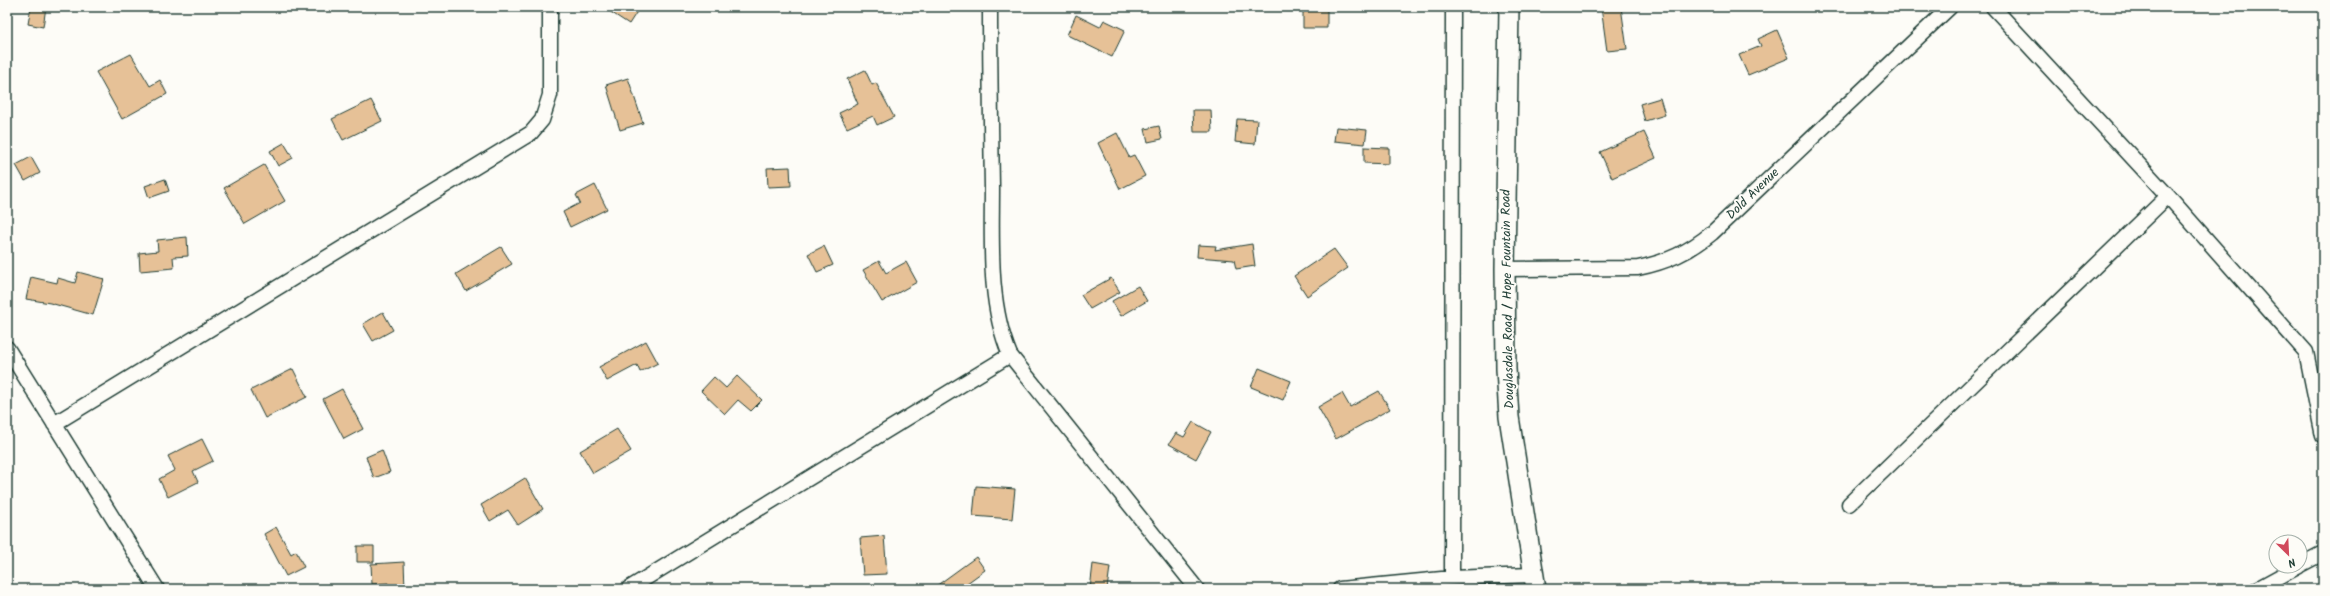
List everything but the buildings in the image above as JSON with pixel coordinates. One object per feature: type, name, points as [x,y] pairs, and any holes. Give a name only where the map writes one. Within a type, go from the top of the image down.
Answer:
[{"type":"main road","name":"Douglasdale Road / Hope Fountain Road","points":[[1509,7],[1505,269],[1509,417],[1534,582]]},
{"type":"street","points":[[54,424],[531,133],[542,120],[550,95],[550,7]]},
{"type":"street","points":[[990,7],[992,229],[995,290],[1000,326],[1010,355],[1197,589]]},
{"type":"street","points":[[1452,578],[1453,7]]},
{"type":"street","name":"Dold Avenue","points":[[1505,269],[1638,268],[1659,264],[1690,250],[1712,233],[1950,7]]},
{"type":"street","points":[[1993,7],[2168,196],[2306,352],[2323,436]]},
{"type":"street","points":[[1849,504],[2168,196]]},
{"type":"street","points":[[7,348],[157,589]]},
{"type":"street","points":[[628,589],[1010,355]]},
{"type":"street","points":[[2308,561],[2323,553]]},
{"type":"street","points":[[2257,589],[2284,574]]},
{"type":"street","points":[[1340,589],[1452,578],[1534,582]]}]
